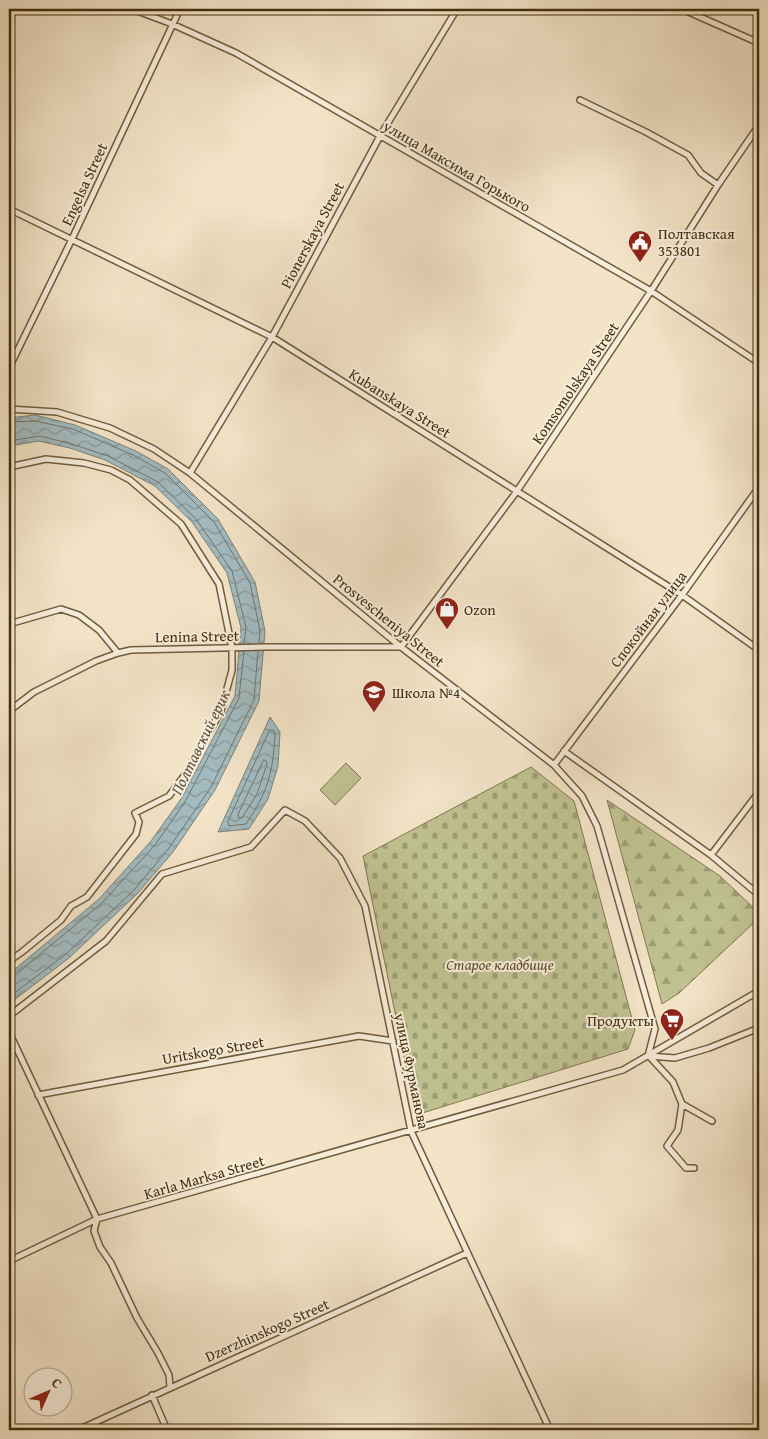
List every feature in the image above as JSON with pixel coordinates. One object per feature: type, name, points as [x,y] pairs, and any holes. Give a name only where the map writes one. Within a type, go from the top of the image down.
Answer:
[{"type":"street","name":"улица Максима Горького","points":[[132,9],[236,52],[651,291],[759,363]]},
{"type":"street","name":"Engelsa Street","points":[[9,368],[72,240],[180,9]]},
{"type":"street","name":"Pionerskaya Street","points":[[190,474],[272,337],[380,136],[456,9]]},
{"type":"street","points":[[682,9],[759,43]]},
{"type":"street","points":[[580,100],[688,155],[701,173],[718,185]]},
{"type":"street","name":"Komsomolskaya Street","points":[[400,647],[518,491],[759,125]]},
{"type":"street","name":"Kubanskaya Street","points":[[9,209],[272,337],[682,595],[759,650]]},
{"type":"street","name":"Prosvescheniya Street","points":[[9,409],[57,412],[110,428],[154,449],[190,474],[400,647],[554,765],[582,796],[597,826],[655,1029],[648,1056]]},
{"type":"street","points":[[9,467],[46,459],[84,463],[111,470],[130,480],[182,524],[219,584],[232,648],[232,670],[221,710],[187,772],[169,796],[135,813],[139,822],[136,834],[87,897],[71,906],[60,920],[9,961]]},
{"type":"street","name":"Спокойная улица","points":[[554,765],[682,595],[759,487]]},
{"type":"street","points":[[9,624],[60,610],[79,615],[99,630],[118,653]]},
{"type":"street","name":"Lenina Street","points":[[9,711],[34,692],[96,661],[131,650],[400,647]]},
{"type":"street","points":[[564,751],[711,855],[759,895]]},
{"type":"street","points":[[711,855],[759,792]]},
{"type":"street","name":"улица Фурманова","points":[[9,1016],[106,941],[162,874],[251,847],[285,810],[305,822],[340,858],[365,906],[411,1131],[550,1430]]},
{"type":"street","name":"Karla Marksa Street","points":[[9,1261],[97,1220],[623,1070],[759,991]]},
{"type":"street","points":[[648,1056],[675,1058],[709,1048],[759,1028]]},
{"type":"street","points":[[9,1032],[97,1220],[94,1231],[100,1248],[111,1263],[137,1318],[158,1353],[169,1375],[170,1387]]},
{"type":"street","name":"Uritskogo Street","points":[[38,1096],[359,1036],[393,1041]]},
{"type":"street","points":[[648,1056],[673,1082],[682,1104],[678,1130],[667,1146],[686,1168],[694,1168]]},
{"type":"street","points":[[682,1104],[712,1120]]},
{"type":"street","name":"Dzerzhinskogo Street","points":[[78,1430],[467,1253]]},
{"type":"street","points":[[152,1395],[167,1430]]},
{"type":"green space","points":[[346,763],[361,778],[335,805],[320,790]]},
{"type":"green space","name":"Старое кладбище","points":[[531,767],[574,801],[635,1030],[628,1049],[416,1115],[363,856]]},
{"type":"green space","points":[[607,800],[720,876],[759,913],[759,918],[679,993],[662,1004]]},
{"type":"water","points":[[35,415],[75,425],[136,451],[168,469],[218,519],[255,582],[265,631],[259,701],[215,790],[173,852],[138,893],[69,958],[9,1004],[9,974],[99,899],[151,841],[181,799],[235,696],[241,628],[227,573],[192,522],[155,486],[105,460],[70,448],[39,441],[9,446],[9,418]]},
{"type":"water","points":[[270,717],[280,732],[278,766],[268,799],[249,829],[218,832]]},
{"type":"place","name":"Полтавская 353801","points":[[640,263]]},
{"type":"place","name":"Ozon","points":[[447,630]]},
{"type":"place","name":"Школа №4","points":[[374,713]]},
{"type":"place","name":"Продукты","points":[[672,1041]]},
{"type":"water label","name":"Полтавский ерик","points":[[200,742]]}]
